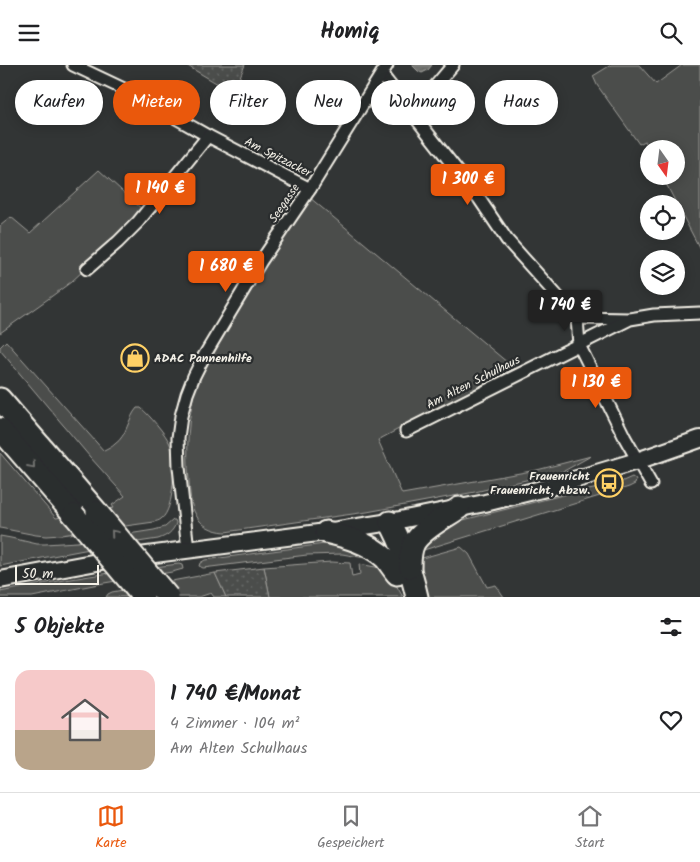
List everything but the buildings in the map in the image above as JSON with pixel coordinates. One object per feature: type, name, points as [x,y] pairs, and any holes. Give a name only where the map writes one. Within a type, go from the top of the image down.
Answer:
[{"type":"highway","points":[[0,399],[168,597]]},
{"type":"highway","points":[[0,429],[143,597]]},
{"type":"highway","points":[[408,597],[403,571],[414,543],[428,529],[459,508]]},
{"type":"highway","points":[[390,522],[387,533],[389,554],[403,571],[417,597]]},
{"type":"highway","points":[[326,533],[354,539],[377,551],[403,571]]},
{"type":"main road","points":[[0,580],[108,560],[326,533],[390,522],[520,495],[637,461],[700,439]]},
{"type":"street","name":"Am Spitzacker","points":[[73,65],[128,91],[208,136],[310,189]]},
{"type":"street","points":[[440,80],[453,65]]},
{"type":"street","name":"Seegasse","points":[[188,550],[179,467],[178,438],[181,417],[194,376],[252,277],[310,189],[384,70]]},
{"type":"street","points":[[422,125],[478,197],[507,240],[577,318],[579,345],[624,439],[651,485]]},
{"type":"street","points":[[87,269],[138,222],[208,136]]},
{"type":"street","name":"Am Alten Schulhaus","points":[[406,431],[630,319],[654,315],[700,313]]},
{"type":"street","points":[[577,318],[630,319]]},
{"type":"shaded area","points":[[186,65],[245,65],[239,80],[211,80]]},
{"type":"shaded area","points":[[611,65],[639,65],[656,84],[682,65],[700,65],[700,249],[685,220],[685,195],[672,195],[667,185],[685,185],[685,140],[640,140],[639,144],[597,85],[593,76]]},
{"type":"shaded area","points":[[99,170],[144,211],[130,228],[71,282],[0,333],[0,226],[11,217],[30,233]]},
{"type":"shaded area","points":[[303,192],[514,368],[378,440],[402,494],[537,470],[591,456],[564,471],[475,492],[367,512],[225,532],[204,525],[198,519],[191,503],[188,469],[188,434],[195,388]]},
{"type":"shaded area","points":[[6,341],[104,451],[119,441],[137,408],[141,408],[153,420],[170,444],[173,460],[172,495],[166,514],[161,519],[154,522],[46,536],[0,528],[0,453],[56,518],[114,508],[112,505],[125,496],[0,350],[0,347]]},
{"type":"shaded area","points":[[632,477],[636,481],[635,484],[629,487],[417,552],[418,548],[455,522],[563,495],[614,485]]},
{"type":"shaded area","points":[[173,520],[176,523],[175,526],[167,535],[158,539],[84,550],[0,566],[0,536],[37,544],[77,542],[154,530],[165,527]]},
{"type":"shaded area","points":[[332,543],[342,544],[371,559],[342,554],[307,555],[203,568],[199,566],[205,560]]},
{"type":"shaded area","points":[[461,547],[469,554],[487,587],[496,585],[504,597],[426,597],[415,560]]},
{"type":"shaded area","points":[[331,562],[350,563],[352,577],[360,575],[359,564],[381,568],[392,578],[403,597],[270,597],[264,567]]},
{"type":"shaded area","points":[[182,565],[183,569],[172,572],[32,597],[0,597],[0,592],[89,576]]},
{"type":"shaded area","points":[[264,567],[270,597],[226,597],[215,573]]},
{"type":"shaded area","points":[[215,573],[226,597],[214,597],[211,593],[199,597],[106,597],[112,592]]},
{"type":"water","points":[[412,65],[432,65],[422,73]]},
{"type":"place","name":"ADAC Pannenhilfe","points":[[135,358]]},
{"type":"place","name":"Frauenricht Frauenricht, Abzw.","points":[[609,483]]}]
